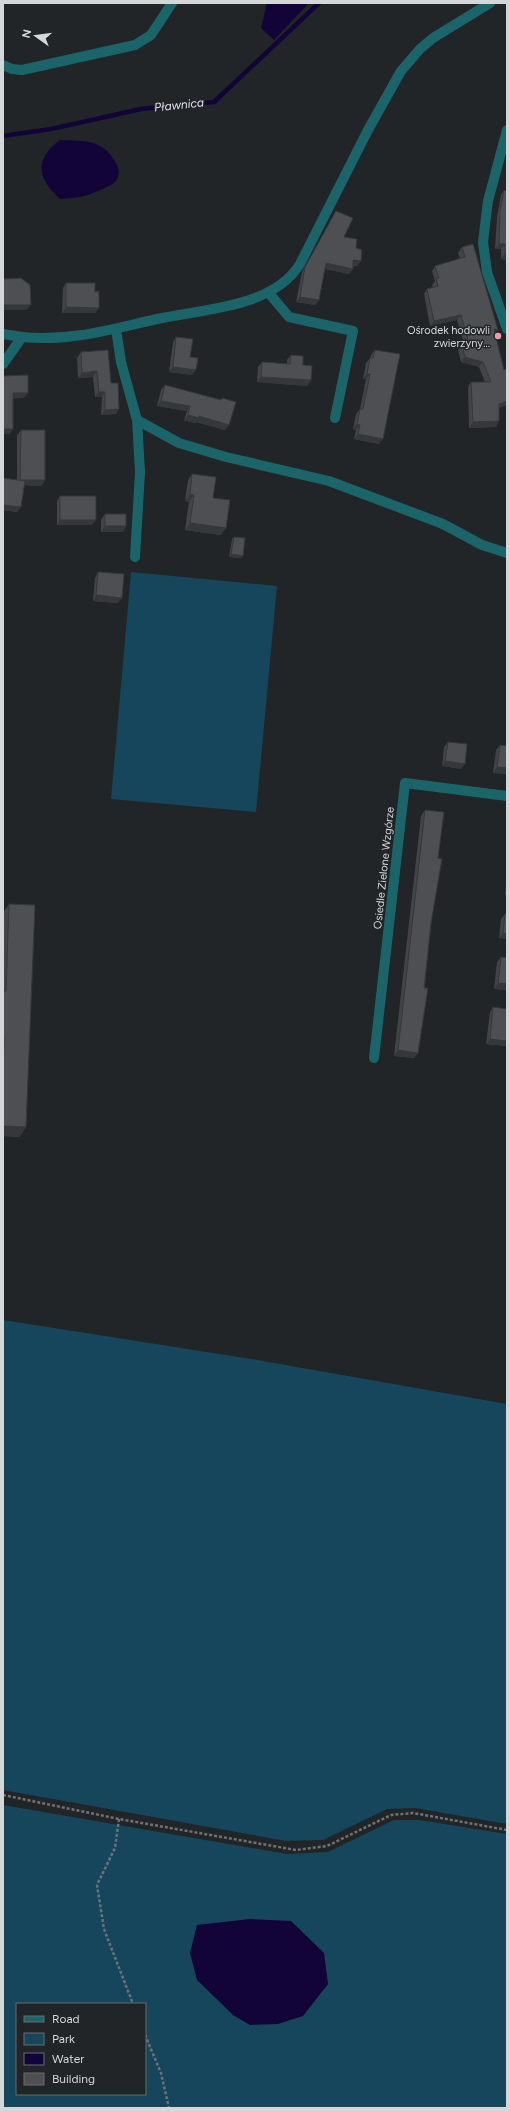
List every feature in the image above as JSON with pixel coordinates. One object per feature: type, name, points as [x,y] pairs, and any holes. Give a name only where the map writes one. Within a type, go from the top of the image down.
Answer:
[{"type":"street","points":[[3,65],[12,69],[22,70],[135,45],[151,35],[172,3]]},
{"type":"street","points":[[3,334],[22,337],[59,338],[86,335],[246,301],[268,292],[289,279],[300,264],[368,130],[401,71],[420,49],[434,38],[490,3]]},
{"type":"street","points":[[507,130],[488,201],[483,242],[487,272],[507,329]]},
{"type":"street","points":[[268,292],[289,317],[353,332],[335,418]]},
{"type":"street","points":[[116,329],[121,362],[136,420],[140,472],[135,557]]},
{"type":"street","points":[[3,364],[22,337]]},
{"type":"street","points":[[136,420],[179,443],[226,457],[329,481],[443,524],[482,545],[507,553]]},
{"type":"street","name":"Osiedle Zielone Wzgórze","points":[[374,1058],[405,783],[507,796]]},
{"type":"path","points":[[3,1796],[119,1819],[296,1850],[327,1846],[391,1815],[414,1813],[507,1830]]},
{"type":"path","points":[[119,1819],[115,1848],[97,1885],[104,1929],[133,2003]]},
{"type":"path","points":[[146,2037],[161,2073],[169,2108]]},
{"type":"green space","points":[[131,572],[277,586],[256,812],[111,799]]},
{"type":"green space","points":[[3,1320],[257,1360],[507,1404],[507,1824],[415,1808],[387,1809],[323,1840],[286,1841],[3,1790]]},
{"type":"green space","points":[[3,1805],[287,1854],[328,1852],[394,1820],[419,1820],[507,1834],[507,2108],[3,2108]]},
{"type":"water","points":[[267,3],[309,3],[274,40],[261,28]]},
{"type":"water","points":[[60,140],[86,141],[106,150],[119,169],[119,174],[116,180],[105,188],[86,196],[60,199],[53,192],[43,177],[42,162],[51,147]]},
{"type":"water","points":[[250,1919],[291,1921],[324,1953],[328,1984],[303,2016],[278,2024],[250,2025],[233,2015],[197,1980],[190,1953],[197,1925]]},
{"type":"building","points":[[504,190],[507,191],[507,254],[505,254],[505,244],[499,244],[500,211]]},
{"type":"building","points":[[336,211],[353,218],[344,237],[357,239],[356,248],[362,250],[361,261],[353,260],[353,269],[326,263],[319,300],[300,297],[305,267]]},
{"type":"building","points":[[473,244],[498,330],[494,329],[504,370],[507,369],[507,401],[499,404],[499,421],[473,422],[471,382],[491,382],[483,362],[465,357],[462,345],[469,343],[461,315],[434,321],[427,289],[438,286],[436,279],[439,278],[435,266],[465,257],[462,247]]},
{"type":"building","points":[[21,278],[30,285],[31,305],[3,305],[3,279]]},
{"type":"building","points":[[66,283],[95,283],[95,292],[99,291],[99,308],[66,307]]},
{"type":"building","points":[[176,337],[193,339],[190,357],[198,358],[196,370],[173,367]]},
{"type":"building","points":[[108,350],[111,383],[118,383],[119,409],[105,410],[105,392],[99,392],[97,371],[82,373],[81,352]]},
{"type":"building","points":[[375,350],[400,354],[383,439],[358,434],[360,425],[357,424],[360,409],[363,409],[370,374],[367,374],[370,358],[373,358]]},
{"type":"building","points":[[291,355],[303,356],[303,365],[312,366],[311,380],[261,377],[262,362],[290,364]]},
{"type":"building","points":[[28,375],[28,393],[13,393],[13,429],[3,429],[3,376]]},
{"type":"building","points":[[165,385],[221,400],[222,398],[236,402],[229,425],[199,416],[199,418],[188,415],[190,406],[161,401]]},
{"type":"building","points":[[21,430],[45,430],[45,480],[20,480]]},
{"type":"building","points":[[192,474],[216,477],[213,498],[230,500],[226,528],[190,523],[194,495],[190,494]]},
{"type":"building","points":[[3,478],[25,481],[21,507],[3,505]]},
{"type":"building","points":[[60,496],[96,496],[96,520],[60,520]]},
{"type":"building","points":[[105,514],[126,514],[126,526],[105,526]]},
{"type":"building","points":[[234,537],[245,538],[243,556],[231,554]]},
{"type":"building","points":[[98,572],[124,574],[122,598],[96,595]]},
{"type":"building","points":[[448,742],[467,744],[465,764],[445,761]]},
{"type":"building","points":[[500,745],[507,746],[507,768],[497,767]]},
{"type":"building","points":[[425,810],[444,812],[438,858],[442,859],[431,923],[424,988],[428,988],[418,1053],[398,1050]]},
{"type":"building","points":[[9,904],[35,905],[26,1127],[3,1126],[3,991],[6,991]]},
{"type":"building","points":[[505,914],[507,914],[507,934],[503,933]]},
{"type":"building","points":[[501,957],[507,958],[507,984],[498,983]]},
{"type":"building","points":[[493,1007],[507,1009],[507,1041],[490,1039]]},
{"type":"waterway","name":"Pławnica","points":[[3,136],[51,129],[141,109],[214,102],[319,3]]},
{"type":"place","name":"Ośrodek hodowli zwierzyny...","points":[[498,336]]}]
